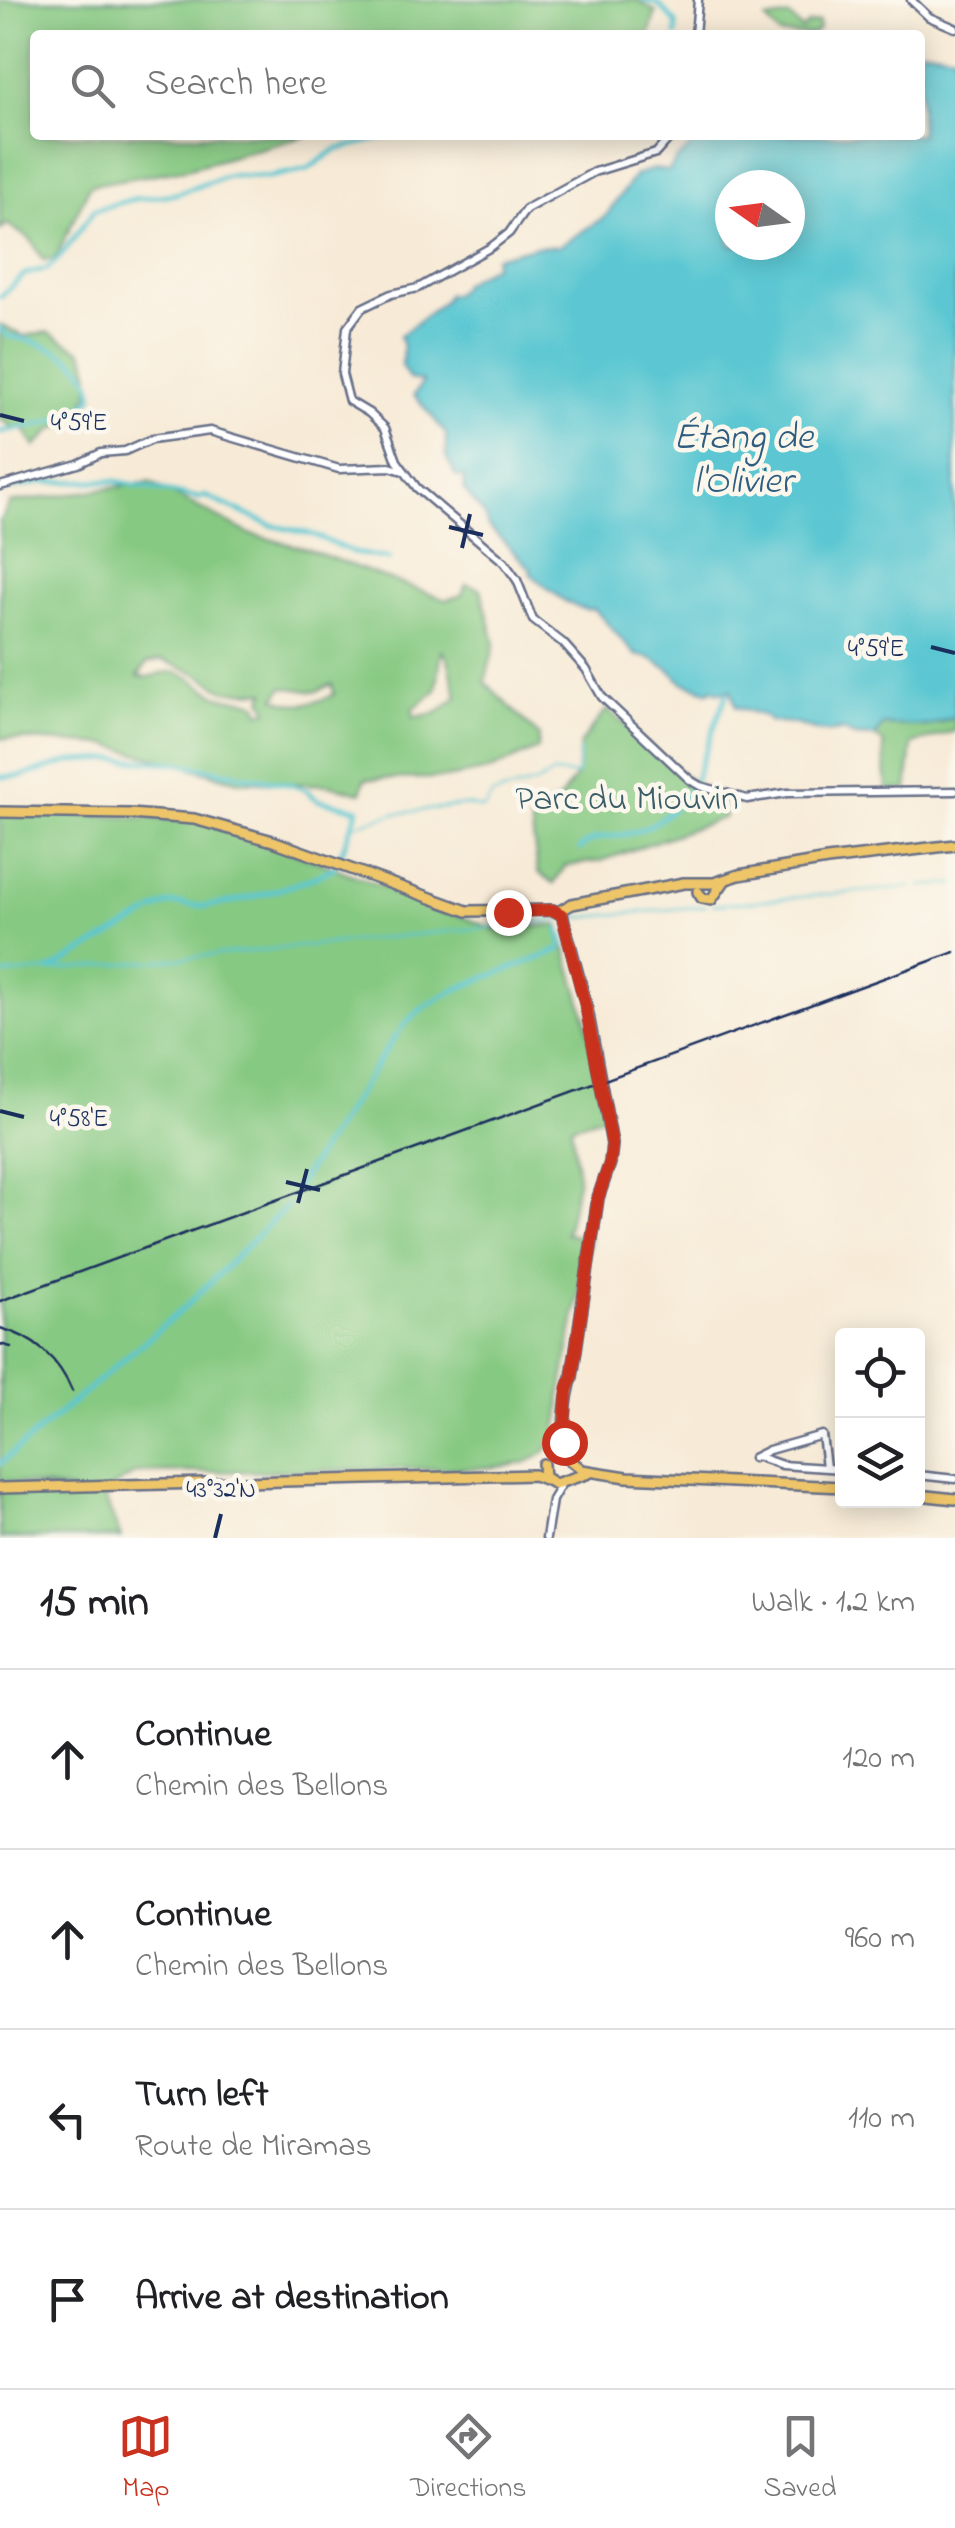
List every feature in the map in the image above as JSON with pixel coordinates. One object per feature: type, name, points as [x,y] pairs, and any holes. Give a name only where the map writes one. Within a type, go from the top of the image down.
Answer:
[{"type":"main road","points":[[0,812],[148,814],[194,819],[272,841],[467,911],[561,909],[679,885],[708,887],[726,879],[843,857],[955,845]]},
{"type":"main road","points":[[561,909],[586,1009],[612,1144],[598,1198],[564,1438],[572,1468],[566,1481]]},
{"type":"main road","points":[[521,1476],[535,1472],[564,1438]]},
{"type":"main road","points":[[554,1454],[593,1473],[835,1487]]},
{"type":"main road","points":[[543,1464],[548,1481]]},
{"type":"main road","points":[[0,1488],[536,1475],[548,1481],[566,1481],[593,1473]]},
{"type":"main road","points":[[925,1494],[955,1497]]},
{"type":"street","points":[[695,30],[698,0]]},
{"type":"street","points":[[911,0],[928,17],[955,28]]},
{"type":"street","points":[[667,140],[656,152],[594,172],[536,203],[492,247],[418,288],[371,303],[354,318],[346,338],[344,393],[385,428],[404,472],[417,488],[504,562],[517,580],[533,620],[576,656],[606,701],[700,786],[747,798],[786,793],[955,791]]},
{"type":"street","points":[[0,486],[78,464],[101,453],[126,451],[152,439],[210,432],[339,469],[390,467],[404,472]]},
{"type":"street","points":[[826,1467],[822,1435],[753,1458],[766,1458],[782,1465],[835,1468]]},
{"type":"street","points":[[772,1462],[775,1449]]},
{"type":"street","points":[[925,1476],[955,1479]]},
{"type":"street","points":[[542,1538],[550,1499],[548,1481]]},
{"type":"street","points":[[542,1538],[553,1496],[566,1481]]},
{"type":"green space","points":[[0,0],[637,0],[656,12],[651,30],[30,30],[30,140],[292,140],[186,169],[90,185],[55,259],[43,260],[31,240],[7,224],[0,230]]},
{"type":"green space","points":[[790,16],[802,30],[775,30],[766,20]]},
{"type":"green space","points":[[819,22],[818,30],[802,30]]},
{"type":"green space","points":[[0,325],[24,336],[48,332],[82,351],[86,359],[89,393],[79,412],[35,447],[23,428],[12,427],[0,419]]},
{"type":"green space","points":[[150,482],[250,534],[304,548],[446,600],[462,595],[466,584],[481,589],[495,643],[485,682],[539,736],[538,749],[490,770],[446,778],[365,779],[361,793],[329,785],[238,781],[108,745],[0,738],[0,521],[10,503]],"holes":[[[442,651],[448,659],[457,697],[437,713],[414,717],[413,709],[436,691]],[[162,660],[198,674],[225,691],[266,692],[262,698],[268,710],[260,712],[252,702],[219,696],[176,673],[138,676],[147,663]],[[332,684],[334,694],[305,704],[276,698],[283,687],[315,692]]]},
{"type":"green space","name":"Parc du Miouvin","points":[[607,709],[694,784],[720,794],[725,817],[601,861],[565,866],[554,884],[538,872],[530,814],[559,800],[577,775],[580,744]]},
{"type":"green space","points":[[955,717],[955,731],[912,744],[907,790],[887,790],[883,742],[875,737],[881,725],[939,723]]},
{"type":"green space","points":[[0,810],[215,822],[494,929],[559,925],[587,1023],[605,1116],[571,1126],[578,1177],[566,1234],[589,1238],[560,1415],[550,1445],[542,1454],[517,1464],[479,1468],[136,1473],[103,1493],[121,1538],[0,1538],[0,1486],[75,1491],[0,1480]]},
{"type":"water","name":"Étang de l'Olivier","points":[[925,50],[955,54],[955,717],[928,726],[883,725],[875,737],[854,736],[842,730],[824,732],[769,721],[765,716],[736,707],[731,690],[719,692],[711,688],[710,692],[682,682],[650,658],[636,655],[594,609],[569,603],[530,573],[531,569],[487,525],[486,517],[464,490],[465,477],[456,476],[446,457],[446,434],[414,395],[423,382],[409,379],[402,367],[400,336],[448,294],[454,295],[464,283],[494,265],[495,257],[533,247],[559,246],[606,216],[635,175],[654,169],[669,171],[698,140],[925,140]]},
{"type":"waterway","points":[[644,0],[658,4],[676,23],[676,30]]},
{"type":"waterway","points":[[47,269],[94,210],[134,199],[176,194],[230,175],[268,177],[308,169],[335,150],[375,140]]},
{"type":"waterway","points":[[0,297],[25,274],[42,270]]},
{"type":"waterway","points":[[0,328],[8,336],[34,342],[76,363],[91,385],[92,398],[60,419],[0,432]]},
{"type":"waterway","points":[[0,491],[41,482],[115,481],[205,496],[270,525],[311,534],[355,553],[389,559]]},
{"type":"waterway","points":[[695,779],[727,693]]},
{"type":"waterway","points":[[392,814],[466,805],[484,809],[492,795],[537,783],[553,773],[577,775],[580,750]]},
{"type":"waterway","points":[[0,777],[21,776],[73,761],[176,763],[293,785],[315,798]]},
{"type":"waterway","points":[[580,849],[597,839],[650,825],[674,808],[693,785]]},
{"type":"waterway","points":[[318,800],[358,809],[338,862]]},
{"type":"waterway","points":[[351,826],[389,815]]},
{"type":"waterway","points":[[154,911],[168,905],[207,906],[255,896],[335,867]]},
{"type":"waterway","points":[[921,886],[955,884]]},
{"type":"waterway","points":[[713,905],[911,887]]},
{"type":"waterway","points":[[566,919],[706,906]]},
{"type":"waterway","points":[[50,970],[149,914]]},
{"type":"waterway","points":[[155,961],[560,920]]},
{"type":"waterway","points":[[401,1029],[415,1014],[453,991],[561,949],[559,929]]},
{"type":"waterway","points":[[0,975],[151,961]]},
{"type":"waterway","points":[[372,1071],[397,1034]]},
{"type":"waterway","points":[[296,1188],[370,1075]]},
{"type":"waterway","points":[[0,1464],[184,1308],[287,1206]]},
{"type":"railway","points":[[0,1301],[955,952]]},
{"type":"railway","points":[[0,1328],[24,1337],[44,1351],[72,1391]]},
{"type":"railway","points":[[0,1344],[11,1347]]},
{"type":"route","points":[[508,912],[553,910],[562,915],[586,1009],[612,1144],[598,1198],[567,1390],[564,1442]]}]
